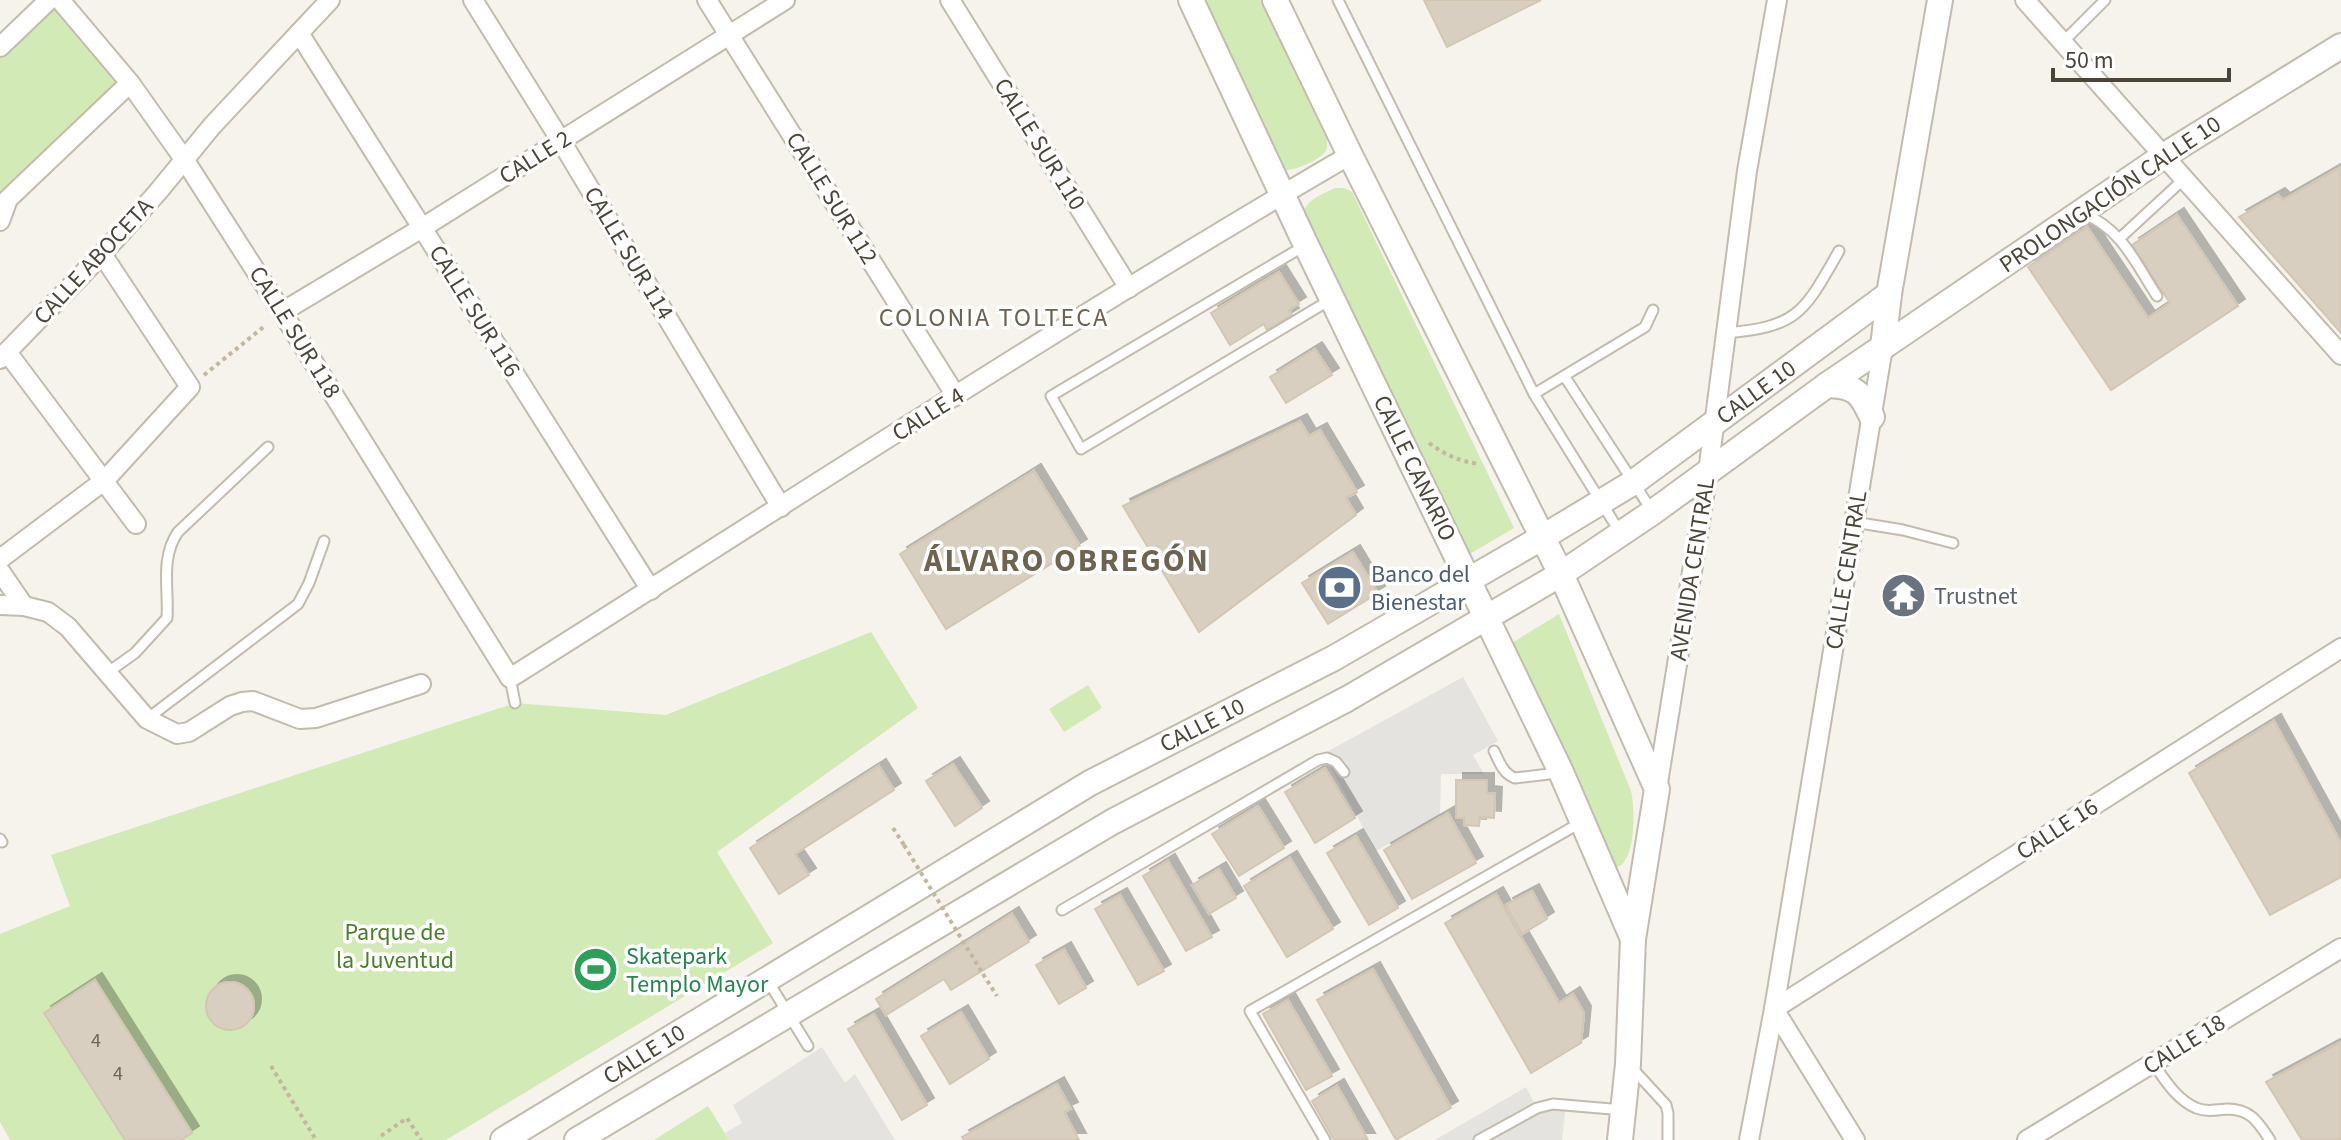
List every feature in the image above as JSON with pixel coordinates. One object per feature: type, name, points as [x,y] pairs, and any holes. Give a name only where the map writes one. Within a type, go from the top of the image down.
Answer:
[{"type":"street","points":[[0,47],[49,0]]},
{"type":"street","name":"CALLE SUR 118","points":[[60,0],[130,83],[184,159],[275,317],[510,678]]},
{"type":"street","name":"CALLE ABOCETA","points":[[4,356],[102,254],[184,159],[330,0]]},
{"type":"street","name":"CALLE SUR 114","points":[[473,0],[781,507]]},
{"type":"street","name":"CALLE SUR 112","points":[[707,0],[956,396]]},
{"type":"street","name":"CALLE 2","points":[[275,317],[785,0]]},
{"type":"street","name":"CALLE SUR 110","points":[[950,0],[1129,288]]},
{"type":"street","name":"CALLE CANARIO","points":[[1191,0],[1561,772],[1633,939]]},
{"type":"street","points":[[1275,0],[1561,574],[1657,789]]},
{"type":"street","name":"AVENIDA CENTRAL","points":[[1620,1140],[1628,1064],[1633,939],[1708,472],[1747,171],[1777,0]]},
{"type":"street","name":"CALLE CENTRAL","points":[[1749,1140],[1774,1009],[1872,417],[1889,294],[1940,0]]},
{"type":"street","points":[[2025,0],[2341,355]]},
{"type":"street","name":"CALLE SUR 116","points":[[299,33],[651,590]]},
{"type":"street","name":"PROLONGACIÓN CALLE 10","points":[[1883,347],[2165,155],[2338,50]]},
{"type":"street","points":[[0,221],[4,200],[130,83]]},
{"type":"street","name":"CALLE 4","points":[[510,678],[1129,288],[1350,155]]},
{"type":"street","points":[[0,559],[105,480],[190,387],[102,254]]},
{"type":"street","name":"CALLE 10","points":[[503,1140],[1090,783],[1334,658],[1634,482],[1889,294]]},
{"type":"street","name":"CALLE 10","points":[[577,1140],[1112,822],[1347,699],[1561,574],[1622,534],[1883,347]]},
{"type":"street","points":[[4,356],[105,480],[136,524]]},
{"type":"street","points":[[1827,385],[1845,386],[1857,391],[1872,417]]},
{"type":"street","points":[[0,571],[24,606]]},
{"type":"street","points":[[0,605],[24,606],[48,612],[68,627],[147,719],[177,734],[189,732],[230,706],[253,701],[300,719],[316,718],[421,684]]},
{"type":"street","name":"CALLE 16","points":[[1774,1009],[2341,648]]},
{"type":"street","name":"CALLE 18","points":[[2027,1140],[2341,948]]},
{"type":"street","points":[[1774,1009],[1855,1140]]},
{"type":"lane","points":[[1338,0],[1534,394],[1622,534]]},
{"type":"lane","points":[[2063,42],[2105,0]]},
{"type":"lane","points":[[2120,238],[2185,178]]},
{"type":"lane","points":[[2080,213],[2098,220],[2120,238],[2157,296]]},
{"type":"lane","points":[[1306,245],[1051,396],[1081,449],[1333,299]]},
{"type":"lane","points":[[1725,333],[1749,331],[1784,322],[1798,312],[1812,298],[1839,251]]},
{"type":"lane","points":[[1534,394],[1645,327],[1653,310]]},
{"type":"lane","points":[[1565,377],[1653,512]]},
{"type":"lane","points":[[107,673],[135,653],[167,618],[167,556],[178,532],[268,447]]},
{"type":"lane","points":[[1854,522],[1953,543]]},
{"type":"lane","points":[[147,719],[298,604],[324,541]]},
{"type":"lane","points":[[510,678],[515,703]]},
{"type":"lane","points":[[1494,751],[1504,770],[1515,778],[1561,772]]},
{"type":"lane","points":[[1062,910],[1318,760],[1327,758],[1336,762],[1344,772]]},
{"type":"lane","points":[[1325,1140],[1250,1011],[1583,821]]},
{"type":"lane","points":[[766,978],[808,1046]]},
{"type":"lane","points":[[2153,1063],[2178,1096],[2198,1109],[2246,1112],[2258,1122],[2270,1140]]},
{"type":"lane","points":[[1628,1064],[1666,1105],[1668,1140]]},
{"type":"lane","points":[[1479,1140],[1541,1106],[1575,1104],[1623,1110]]},
{"type":"path","points":[[190,387],[275,317]]},
{"type":"path","points":[[893,828],[997,996]]},
{"type":"path","points":[[271,1066],[316,1140]]},
{"type":"path","points":[[381,1136],[407,1118],[421,1140]]},
{"type":"green space","points":[[1196,0],[1260,0],[1327,139],[1327,149],[1322,155],[1298,168],[1281,170]]},
{"type":"green space","points":[[49,3],[125,83],[0,197],[0,58]]},
{"type":"green space","points":[[1335,188],[1352,192],[1514,528],[1463,558],[1302,219],[1309,203]]},
{"type":"green space","points":[[1559,614],[1631,791],[1632,842],[1620,866],[1611,864],[1507,646]]},
{"type":"green space","name":"Parque de la Juventud","points":[[871,632],[918,708],[717,852],[773,943],[446,1140],[10,1140],[0,1122],[0,934],[70,906],[51,855],[515,703],[666,715]]},
{"type":"green space","points":[[1088,685],[1102,708],[1064,732],[1049,709]]},
{"type":"green space","points":[[708,1106],[729,1140],[654,1140]]},
{"type":"shaded area","points":[[1463,677],[1498,741],[1473,755],[1484,774],[1441,774],[1440,815],[1376,851],[1323,754]]},
{"type":"shaded area","points":[[822,1047],[845,1083],[855,1074],[895,1140],[729,1140],[725,1133],[742,1123],[733,1105]]},
{"type":"shaded area","points":[[1526,1087],[1537,1108],[1566,1104],[1562,1140],[1435,1140]]},
{"type":"building","points":[[1424,0],[1541,0],[1447,47]]},
{"type":"building","points":[[2341,167],[2341,333],[2239,217],[2278,195],[2283,200]]},
{"type":"building","points":[[2177,215],[2238,306],[2111,390],[2028,267],[2087,227],[2148,318],[2170,303],[2132,245]]},
{"type":"building","points":[[1279,272],[1299,304],[1289,310],[1292,315],[1267,330],[1264,324],[1230,345],[1211,313]]},
{"type":"building","points":[[1315,349],[1332,375],[1286,403],[1270,377]]},
{"type":"building","points":[[1300,421],[1309,436],[1320,430],[1357,492],[1346,498],[1356,515],[1199,632],[1123,506]]},
{"type":"building","points":[[1034,471],[1080,546],[946,629],[900,554]]},
{"type":"building","name":"Banco del Bienestar","points":[[1353,552],[1378,593],[1328,624],[1302,583]]},
{"type":"building","points":[[2274,721],[2341,843],[2341,877],[2270,915],[2189,773]]},
{"type":"building","points":[[953,764],[982,808],[955,826],[926,781]]},
{"type":"building","points":[[879,766],[894,790],[795,854],[809,875],[779,894],[750,848]]},
{"type":"building","points":[[1325,768],[1355,818],[1315,843],[1285,792]]},
{"type":"building","points":[[1456,780],[1487,780],[1487,793],[1495,794],[1494,818],[1480,817],[1479,826],[1464,825],[1464,818],[1456,818]]},
{"type":"building","points":[[1258,806],[1284,848],[1239,876],[1212,834]]},
{"type":"building","points":[[1448,813],[1476,863],[1412,899],[1384,850]]},
{"type":"building","points":[[1356,836],[1398,908],[1369,925],[1327,853]]},
{"type":"building","points":[[1290,858],[1333,929],[1287,957],[1244,886]]},
{"type":"building","points":[[1168,861],[1212,937],[1186,951],[1143,876]]},
{"type":"building","points":[[1219,869],[1236,898],[1209,914],[1192,885]]},
{"type":"building","points":[[1532,891],[1547,919],[1522,934],[1506,905]]},
{"type":"building","points":[[1496,894],[1559,1003],[1573,994],[1584,1013],[1581,1043],[1531,1073],[1445,923]]},
{"type":"building","points":[[1120,895],[1164,971],[1138,985],[1095,909]]},
{"type":"building","points":[[1012,914],[1029,942],[951,990],[944,979],[886,1015],[876,999]]},
{"type":"building","points":[[1064,949],[1086,988],[1059,1004],[1036,965]]},
{"type":"building","points":[[1373,969],[1451,1108],[1396,1140],[1317,1000]]},
{"type":"building","points":[[95,980],[192,1133],[181,1140],[125,1140],[44,1013]]},
{"type":"building","points":[[230,982],[247,989],[254,1006],[247,1023],[230,1030],[213,1023],[206,1006],[213,989]]},
{"type":"building","points":[[1288,1000],[1332,1076],[1306,1090],[1263,1014]]},
{"type":"building","points":[[961,1012],[989,1059],[950,1084],[921,1036]]},
{"type":"building","points":[[874,1014],[927,1105],[902,1120],[848,1029]]},
{"type":"building","points":[[2341,1042],[2341,1140],[2302,1140],[2266,1082]]},
{"type":"building","points":[[1057,1084],[1071,1109],[1064,1112],[1079,1140],[964,1140],[962,1137]]},
{"type":"building","points":[[1337,1086],[1368,1140],[1334,1140],[1312,1101]]},
{"type":"place","name":"Banco del Bienestar","points":[[1340,588]]},
{"type":"place","name":"Trustnet","points":[[1903,596]]},
{"type":"place","name":"Skatepark Templo Mayor","points":[[595,970]]},
{"type":"district","name":"COLONIA TOLTECA","points":[[994,317]]},
{"type":"district","name":"ÁLVARO OBREGÓN","points":[[1067,560]]}]
